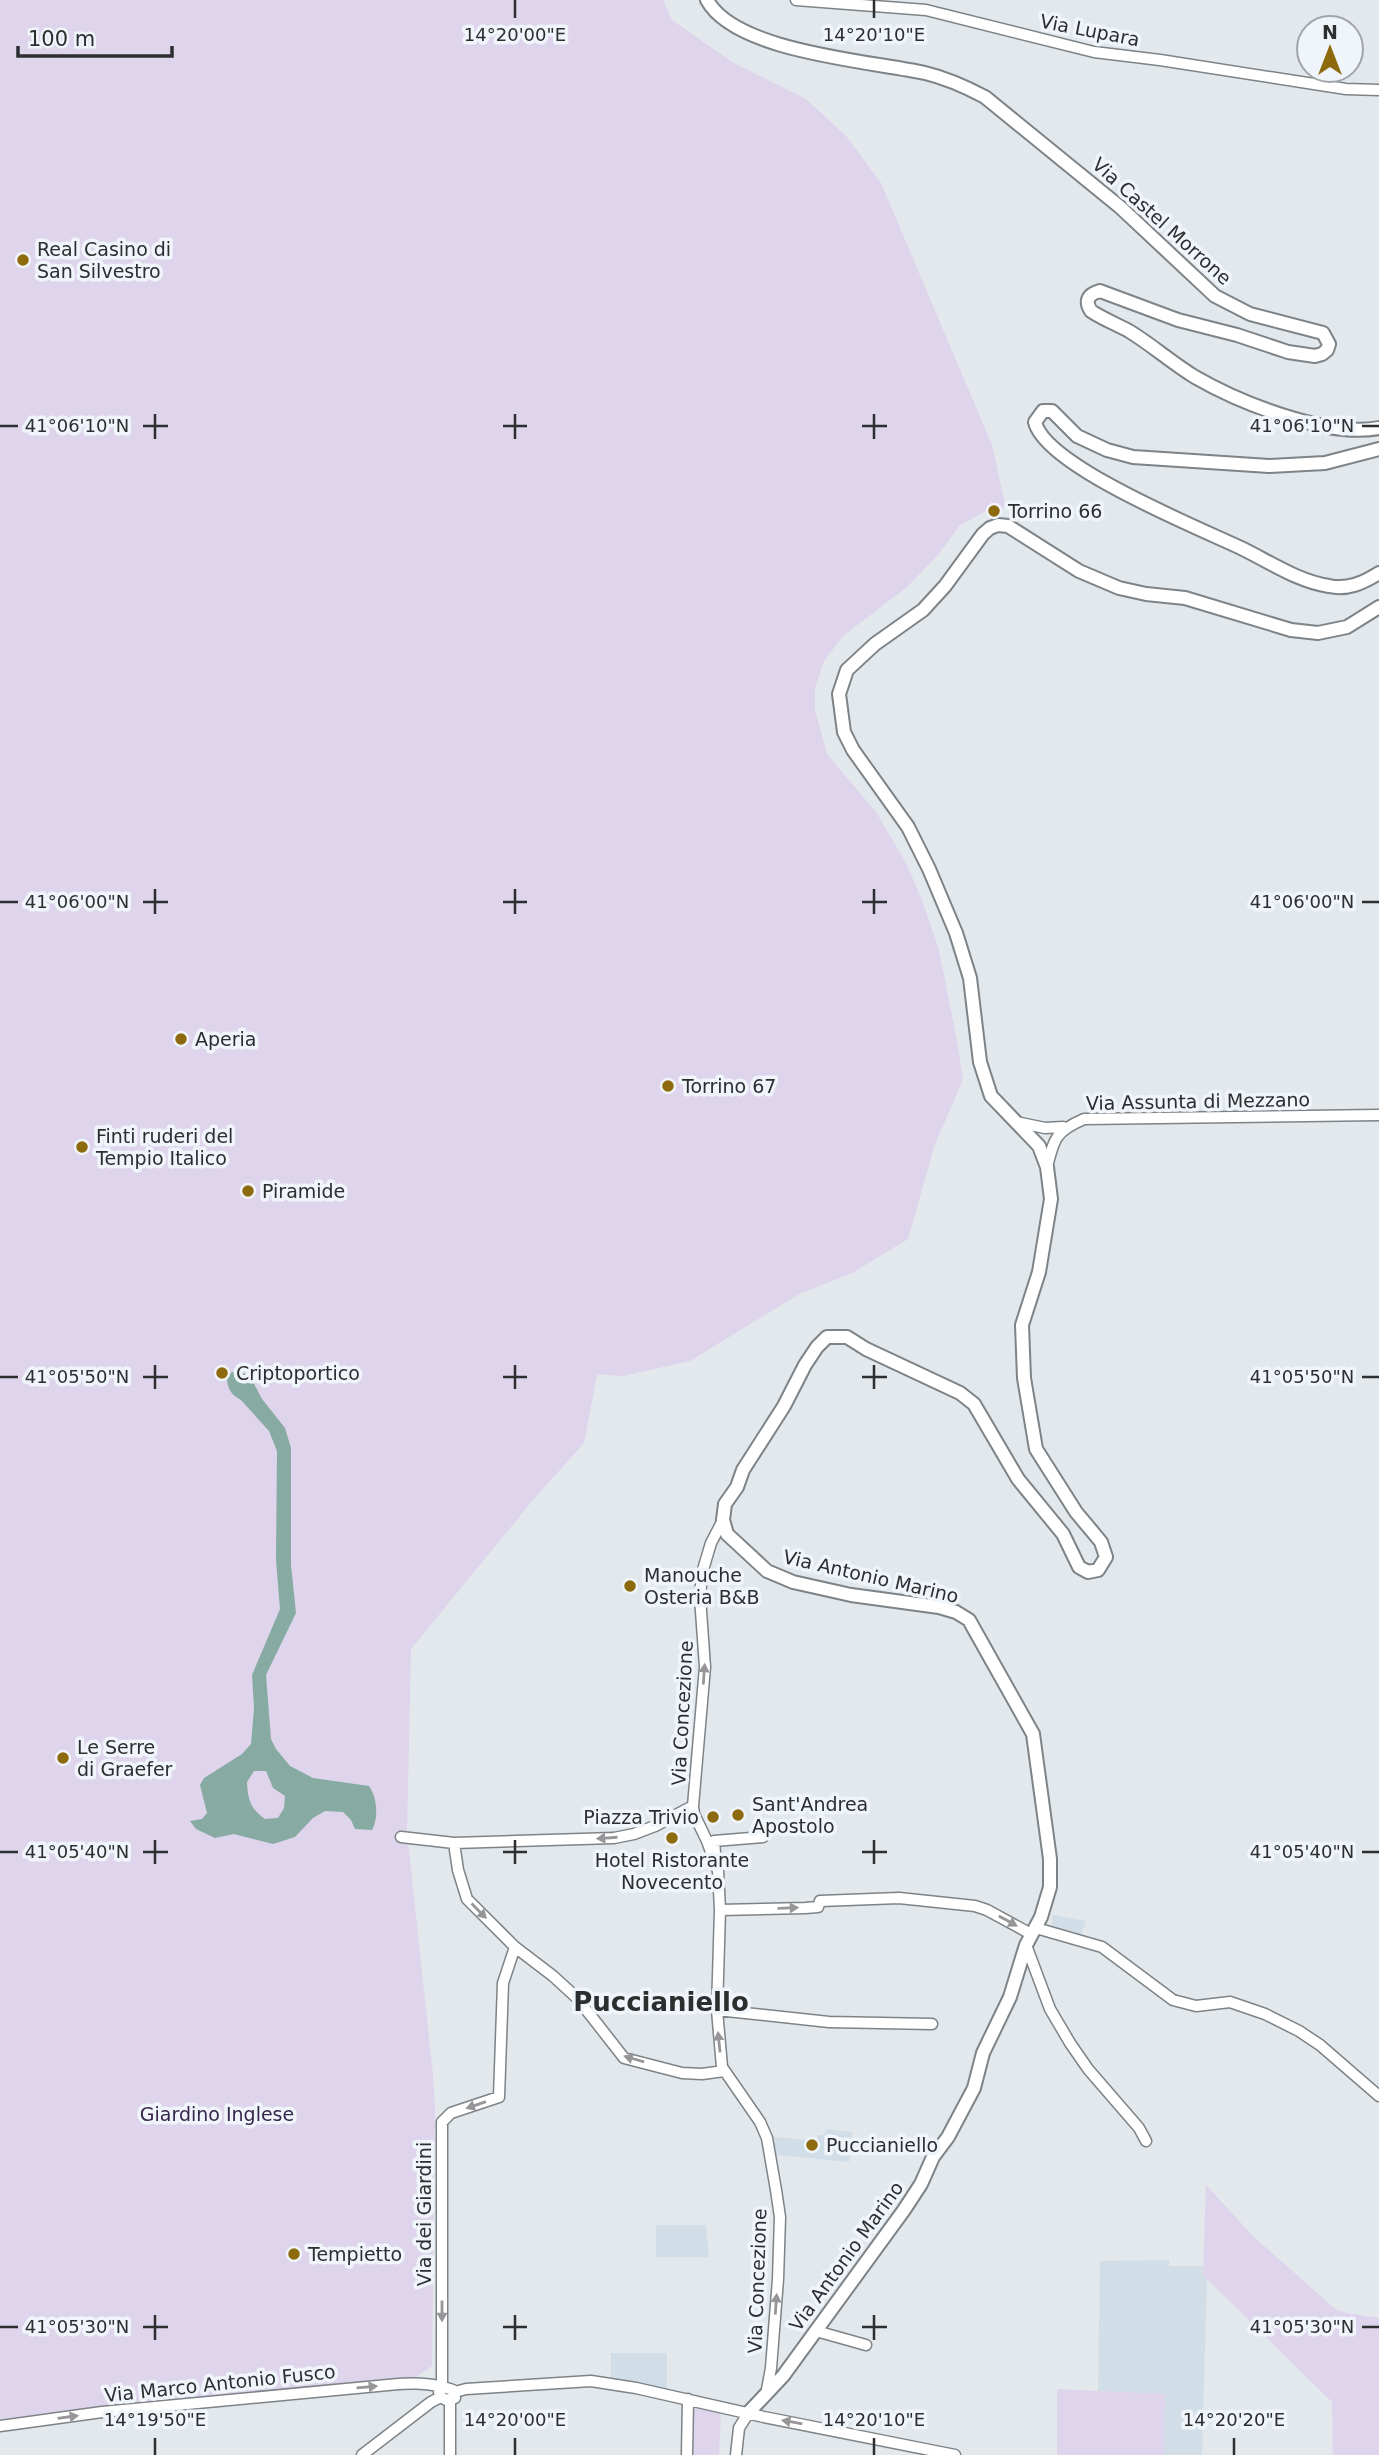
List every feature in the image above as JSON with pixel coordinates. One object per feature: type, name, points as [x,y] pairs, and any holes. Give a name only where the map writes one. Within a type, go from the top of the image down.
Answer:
[{"type":"street","name":"Via Castel Morrone","points":[[707,0],[723,20],[758,38],[928,74],[959,84],[985,97],[1103,193],[1215,296],[1231,306],[1267,319],[1317,330],[1327,338],[1329,344],[1322,354],[1302,355],[1178,320],[1100,291],[1091,293],[1088,299],[1087,305],[1091,311],[1128,331],[1196,377],[1222,391],[1307,422],[1347,430],[1379,428]]},
{"type":"street","name":"Via Lupara","points":[[796,0],[926,10],[1094,52],[1346,89],[1379,90]]},
{"type":"street","points":[[1379,449],[1325,463],[1269,466],[1133,457],[1107,450],[1077,436],[1052,411],[1043,411],[1035,422],[1037,430],[1053,447],[1107,485],[1302,579],[1343,587],[1362,583],[1379,573]]},
{"type":"street","points":[[723,1520],[725,1504],[737,1487],[743,1470],[784,1406],[804,1365],[827,1337],[847,1337],[866,1349],[960,1393],[974,1404],[1018,1479],[1063,1534],[1079,1567],[1088,1572],[1098,1570],[1106,1556],[1101,1542],[1076,1512],[1036,1448],[1024,1378],[1022,1325],[1039,1272],[1051,1199],[1047,1167],[1039,1146],[991,1096],[980,1062],[970,978],[956,933],[908,827],[853,750],[844,732],[839,694],[847,670],[875,644],[923,610],[946,586],[977,540],[990,528],[998,525],[1015,530],[1079,571],[1119,588],[1195,600],[1291,630],[1318,633],[1347,627],[1379,607]]},
{"type":"street","name":"Via Assunta di Mezzano","points":[[1047,1167],[1052,1144],[1063,1127],[1084,1119],[1379,1115]]},
{"type":"street","points":[[1013,1121],[1045,1128],[1063,1127]]},
{"type":"street","name":"Via Concezione","points":[[723,1520],[711,1543],[702,1573],[699,1597],[705,1667],[693,1806],[699,1827],[715,1860],[720,1910],[717,2010],[720,2053],[724,2071],[760,2122],[767,2138],[776,2190],[779,2217],[778,2266],[771,2368],[766,2396]]},
{"type":"street","name":"Via Antonio Marino","points":[[723,1520],[727,1534],[748,1554],[768,1571],[793,1582],[851,1595],[939,1607],[956,1612],[969,1620],[1033,1734],[1050,1859],[1050,1887],[1010,1997],[983,2053],[974,2088],[948,2137],[933,2157],[910,2201],[816,2331],[766,2396],[749,2412]]},
{"type":"street","points":[[401,1837],[454,1843],[614,1838],[655,1826],[693,1806]]},
{"type":"street","points":[[715,1860],[714,1840],[763,1837]]},
{"type":"street","points":[[454,1843],[458,1870],[467,1899],[515,1947],[577,1998],[624,2058],[682,2073],[724,2071]]},
{"type":"street","points":[[720,1910],[805,1908],[818,1907],[820,1901],[899,1898],[975,1906],[987,1910],[1031,1936],[1102,1947],[1173,2000],[1195,2006],[1230,2002],[1265,2014],[1320,2045],[1379,2096]]},
{"type":"street","points":[[1031,1936],[1055,2019],[1088,2069],[1139,2128],[1146,2141]]},
{"type":"street","name":"Via dei Giardini","points":[[447,2394],[442,2122],[451,2113],[499,2097],[503,1983],[515,1947]]},
{"type":"street","points":[[717,2010],[829,2022],[932,2024]]},
{"type":"street","points":[[816,2331],[866,2345]]},
{"type":"street","points":[[362,2455],[431,2402],[447,2394],[466,2389],[591,2381],[955,2455]]},
{"type":"street","name":"Via Marco Antonio Fusco","points":[[0,2426],[102,2412],[428,2382],[447,2394]]},
{"type":"street","points":[[447,2394],[450,2455]]},
{"type":"street","points":[[687,2455],[688,2399]]},
{"type":"street","points":[[736,2455],[739,2428],[749,2412]]},
{"type":"shaded area","points":[[238,1371],[250,1376],[262,1399],[285,1428],[291,1448],[291,1565],[296,1613],[266,1675],[271,1739],[290,1766],[313,1778],[369,1786],[376,1808],[376,1820],[372,1830],[355,1829],[343,1812],[325,1811],[313,1818],[295,1837],[273,1844],[234,1834],[215,1838],[196,1829],[190,1821],[202,1819],[207,1813],[200,1785],[204,1778],[242,1754],[251,1744],[254,1708],[252,1675],[280,1609],[276,1560],[277,1451],[269,1431],[230,1391],[227,1377]],"holes":[[[254,1771],[266,1771],[273,1788],[285,1796],[284,1808],[278,1818],[265,1819],[249,1799],[247,1782]]]},
{"type":"shaded area","points":[[1053,1915],[1086,1921],[1081,1934],[1051,1926]]},
{"type":"shaded area","name":"Puccianiello","points":[[826,2129],[852,2132],[849,2162],[776,2155],[776,2150],[773,2149],[775,2137],[817,2141],[818,2135],[824,2135]]},
{"type":"shaded area","points":[[656,2225],[706,2225],[709,2257],[656,2257]]},
{"type":"shaded area","points":[[1169,2260],[1169,2266],[1203,2266],[1203,2275],[1207,2279],[1202,2455],[1164,2455],[1165,2394],[1098,2391],[1100,2261]]},
{"type":"shaded area","points":[[611,2353],[667,2353],[667,2395],[611,2384]]},
{"type":"green space","name":"Giardino Inglese","points":[[0,0],[663,0],[672,20],[732,62],[806,99],[847,137],[881,183],[992,445],[1006,508],[988,510],[960,525],[938,555],[907,587],[843,636],[824,661],[815,688],[815,710],[827,754],[876,812],[906,863],[922,900],[939,950],[958,1046],[963,1080],[935,1144],[908,1239],[852,1273],[799,1294],[690,1361],[623,1376],[597,1374],[584,1443],[533,1500],[411,1649],[407,1832],[435,2110],[432,2366],[413,2379],[0,2419]]},
{"type":"green space","points":[[1206,2185],[1254,2237],[1334,2308],[1346,2313],[1379,2318],[1379,2455],[1333,2455],[1332,2402],[1203,2275]]},
{"type":"green space","points":[[1057,2389],[1165,2394],[1164,2455],[1057,2455]]},
{"type":"green space","points":[[694,2407],[721,2413],[719,2455],[694,2455]]},
{"type":"place","name":"Real Casino di San Silvestro","points":[[23,260]]},
{"type":"place","name":"Torrino 66","points":[[994,511]]},
{"type":"place","name":"Aperia","points":[[181,1039]]},
{"type":"place","name":"Torrino 67","points":[[668,1086]]},
{"type":"place","name":"Finti ruderi del Tempio Italico","points":[[82,1147]]},
{"type":"place","name":"Piramide","points":[[248,1191]]},
{"type":"place","name":"Criptoportico","points":[[222,1373]]},
{"type":"place","name":"Manouche Osteria B&B","points":[[630,1586]]},
{"type":"place","name":"Le Serre di Graefer","points":[[63,1758]]},
{"type":"place","name":"Sant'Andrea Apostolo","points":[[738,1815]]},
{"type":"place","name":"Piazza Trivio","points":[[713,1817]]},
{"type":"place","name":"Hotel Ristorante Novecento","points":[[672,1838]]},
{"type":"place","name":"Puccianiello","points":[[812,2145]]},
{"type":"place","name":"Tempietto","points":[[294,2254]]},
{"type":"district","name":"Puccianiello","points":[[661,2002]]}]
